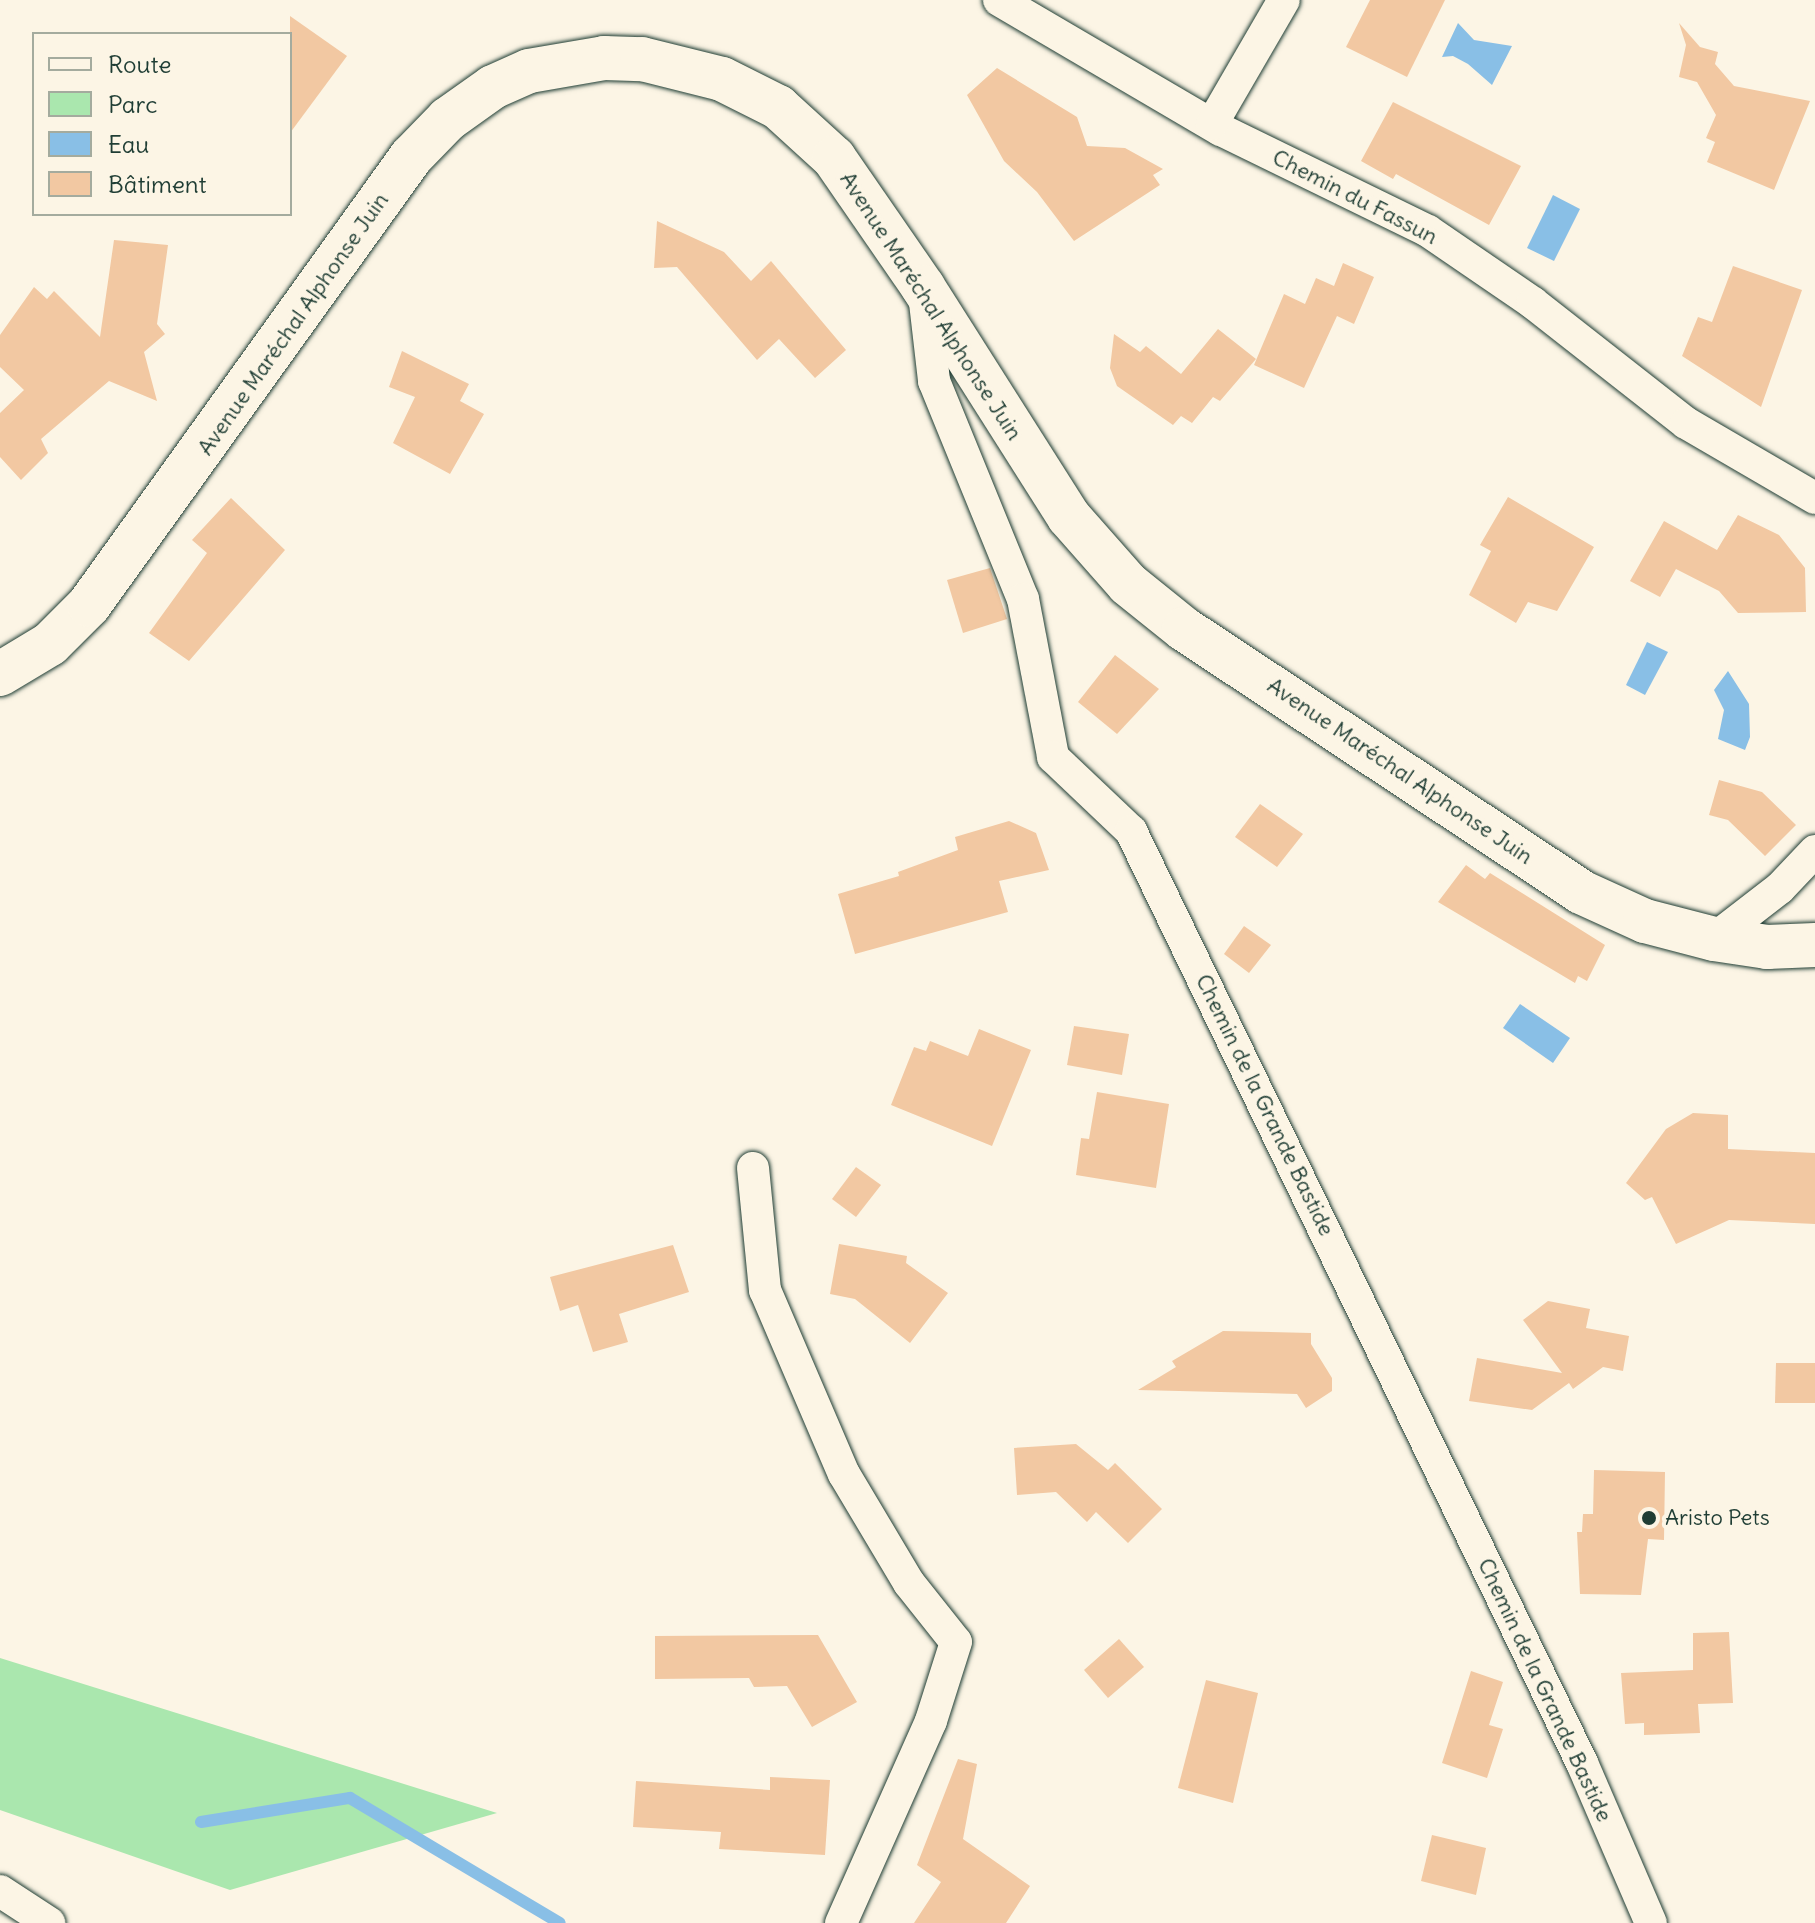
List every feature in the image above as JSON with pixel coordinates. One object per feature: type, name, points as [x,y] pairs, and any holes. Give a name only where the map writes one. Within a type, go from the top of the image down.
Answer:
[{"type":"main road","name":"Avenue Maréchal Alphonse Juin","points":[[0,674],[50,644],[105,586],[411,157],[448,119],[493,87],[529,71],[604,58],[642,59],[722,79],[778,107],[834,158],[923,287],[1069,517],[1128,584],[1184,629],[1581,892],[1645,921],[1714,939],[1767,947],[1815,945]]},
{"type":"street","name":"Chemin du Fassun","points":[[999,0],[1212,124],[1428,231],[1533,303],[1686,423],[1815,498]]},
{"type":"street","points":[[1212,124],[1284,0]]},
{"type":"street","name":"Chemin de la Grande Bastide","points":[[923,287],[934,381],[1023,599],[1053,757],[1131,831],[1582,1763],[1651,1923]]},
{"type":"street","points":[[1714,939],[1780,888],[1815,851]]},
{"type":"street","points":[[753,1168],[765,1290],[844,1474],[909,1583],[956,1642],[931,1721],[841,1923]]},
{"type":"street","points":[[0,1891],[49,1923]]},
{"type":"green space","points":[[0,1658],[497,1813],[230,1890],[0,1810]]},
{"type":"water","points":[[1458,23],[1474,40],[1512,46],[1492,85],[1468,64],[1453,56],[1442,57]]},
{"type":"water","points":[[1553,195],[1580,209],[1554,261],[1527,248]]},
{"type":"water","points":[[1647,642],[1668,652],[1645,695],[1626,685]]},
{"type":"water","points":[[1728,671],[1749,704],[1750,737],[1745,750],[1718,739],[1724,710],[1714,690]]},
{"type":"water","points":[[1520,1004],[1570,1038],[1553,1063],[1503,1028]]},
{"type":"building","points":[[1370,0],[1445,0],[1407,77],[1346,47]]},
{"type":"building","points":[[290,16],[347,56],[292,130],[292,32]]},
{"type":"building","points":[[1679,23],[1700,47],[1718,52],[1715,64],[1734,86],[1810,101],[1774,190],[1707,162],[1715,142],[1706,138],[1716,115],[1697,82],[1679,77],[1686,45]]},
{"type":"building","points":[[997,68],[1077,117],[1087,146],[1125,148],[1163,169],[1153,175],[1160,185],[1074,241],[1037,192],[1004,161],[967,95]]},
{"type":"building","points":[[1393,102],[1521,166],[1489,225],[1396,174],[1393,179],[1361,161]]},
{"type":"building","points":[[657,221],[724,252],[751,281],[771,261],[846,350],[815,378],[779,339],[757,360],[677,267],[654,268]]},
{"type":"building","points":[[114,240],[168,245],[157,324],[165,334],[144,352],[157,401],[109,381],[41,439],[48,453],[21,480],[0,457],[0,413],[24,390],[0,367],[0,335],[34,287],[47,299],[54,291],[100,337]]},
{"type":"building","points":[[1343,263],[1374,277],[1354,324],[1337,316],[1304,388],[1254,365],[1284,294],[1305,304],[1316,278],[1334,286]]},
{"type":"building","points":[[1733,266],[1802,290],[1761,407],[1682,356],[1698,317],[1712,322]]},
{"type":"building","points":[[1218,329],[1256,359],[1220,401],[1213,397],[1192,423],[1181,416],[1173,425],[1117,386],[1110,368],[1114,334],[1140,352],[1146,346],[1181,374]]},
{"type":"building","points":[[402,351],[469,384],[460,401],[484,414],[450,474],[393,443],[415,397],[389,387]]},
{"type":"building","points":[[1508,497],[1594,547],[1557,611],[1528,602],[1516,623],[1469,595],[1491,551],[1480,545]]},
{"type":"building","points":[[231,498],[285,550],[189,661],[149,633],[207,553],[192,540]]},
{"type":"building","points":[[1738,515],[1779,535],[1805,568],[1806,612],[1738,613],[1719,591],[1676,569],[1660,597],[1630,581],[1664,521],[1717,550]]},
{"type":"building","points":[[990,568],[1007,619],[963,633],[947,580]]},
{"type":"building","points":[[1115,655],[1159,689],[1117,734],[1078,702]]},
{"type":"building","points":[[1719,780],[1762,792],[1796,825],[1765,856],[1728,820],[1709,815]]},
{"type":"building","points":[[1260,804],[1303,834],[1277,867],[1235,837]]},
{"type":"building","points":[[1009,821],[1036,833],[1049,870],[999,881],[1008,912],[855,954],[838,894],[899,876],[898,872],[958,850],[955,837]]},
{"type":"building","points":[[1466,865],[1485,879],[1490,873],[1605,945],[1587,981],[1578,976],[1575,983],[1438,902]]},
{"type":"building","points":[[1244,926],[1271,945],[1249,973],[1224,954]]},
{"type":"building","points":[[1074,1026],[1129,1034],[1122,1075],[1067,1065]]},
{"type":"building","points":[[979,1029],[1031,1050],[992,1146],[891,1105],[914,1047],[926,1051],[930,1041],[968,1056]]},
{"type":"building","points":[[1097,1092],[1169,1104],[1156,1188],[1076,1175],[1081,1138],[1089,1139]]},
{"type":"building","points":[[1693,1113],[1728,1115],[1728,1149],[1815,1153],[1815,1224],[1729,1220],[1676,1244],[1652,1197],[1645,1200],[1626,1183],[1666,1129]]},
{"type":"building","points":[[856,1167],[881,1185],[856,1217],[832,1199]]},
{"type":"building","points":[[839,1244],[907,1256],[906,1263],[948,1293],[910,1343],[855,1299],[830,1294]]},
{"type":"building","points":[[673,1245],[689,1292],[619,1314],[628,1342],[593,1352],[578,1305],[560,1311],[550,1277]]},
{"type":"building","points":[[1548,1301],[1590,1309],[1586,1328],[1629,1336],[1623,1371],[1603,1367],[1573,1389],[1569,1383],[1532,1410],[1469,1401],[1477,1358],[1562,1373],[1523,1320]]},
{"type":"building","points":[[1223,1331],[1311,1333],[1311,1344],[1332,1378],[1332,1391],[1306,1408],[1297,1394],[1138,1390],[1176,1367],[1172,1361]]},
{"type":"building","points":[[1776,1363],[1815,1363],[1815,1403],[1775,1403]]},
{"type":"building","points":[[1076,1444],[1108,1470],[1115,1463],[1162,1509],[1128,1543],[1096,1512],[1087,1522],[1056,1492],[1017,1495],[1014,1448]]},
{"type":"building","points":[[1594,1470],[1665,1472],[1664,1540],[1648,1539],[1641,1595],[1580,1594],[1577,1532],[1582,1532],[1583,1514],[1593,1514]]},
{"type":"building","points":[[1729,1632],[1733,1703],[1698,1704],[1700,1733],[1644,1735],[1644,1723],[1625,1724],[1621,1673],[1693,1670],[1693,1633]]},
{"type":"building","points":[[818,1635],[857,1702],[812,1727],[787,1686],[754,1687],[749,1678],[655,1679],[655,1636]]},
{"type":"building","points":[[1119,1639],[1144,1667],[1108,1698],[1084,1670]]},
{"type":"building","points":[[1471,1671],[1503,1682],[1489,1725],[1503,1729],[1487,1778],[1442,1763]]},
{"type":"building","points":[[1206,1680],[1258,1693],[1233,1803],[1178,1788]]},
{"type":"building","points":[[958,1759],[977,1764],[963,1839],[1030,1886],[1006,1923],[914,1923],[941,1882],[917,1865]]},
{"type":"building","points":[[770,1777],[830,1780],[825,1855],[719,1849],[721,1832],[633,1827],[636,1781],[770,1790]]},
{"type":"building","points":[[1432,1835],[1486,1848],[1476,1895],[1421,1881]]},
{"type":"waterway","points":[[201,1822],[350,1798],[560,1923]]},
{"type":"place","name":"Aristo Pets","points":[[1649,1518]]}]
